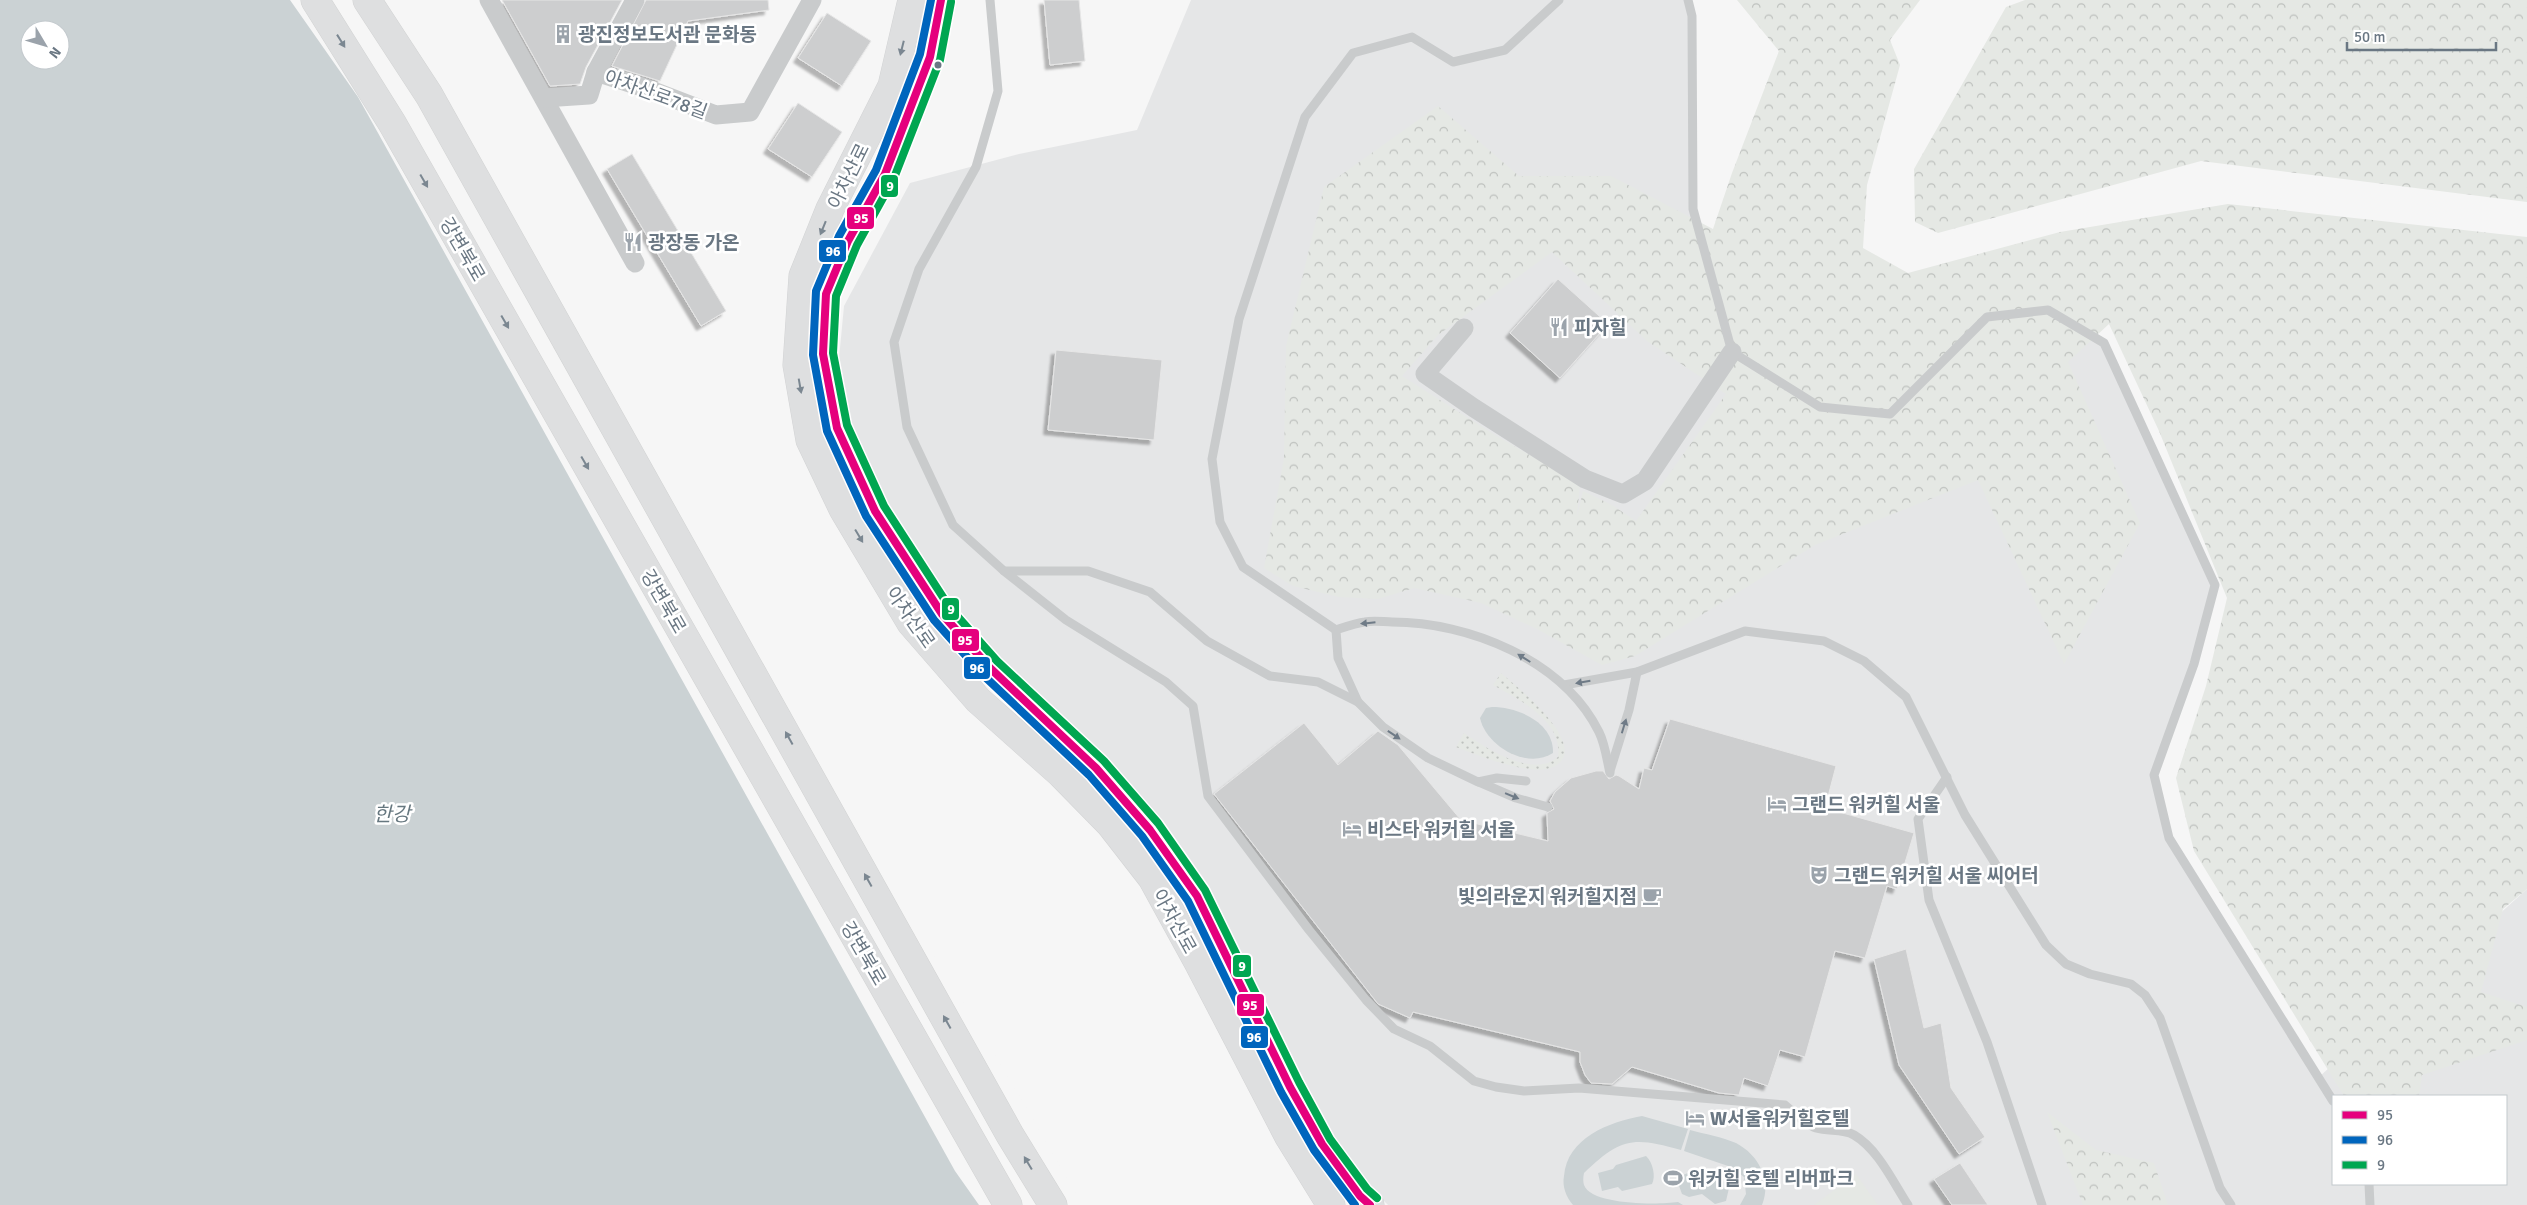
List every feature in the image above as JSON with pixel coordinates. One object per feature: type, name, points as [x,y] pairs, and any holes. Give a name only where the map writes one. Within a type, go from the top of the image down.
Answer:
[{"type":"main road","name":"강변북로","points":[[315,0],[396,131],[1008,1205]]},
{"type":"main road","name":"강변북로","points":[[367,0],[428,95],[1006,1126],[1053,1205]]},
{"type":"main road","name":"아차산로","points":[[912,0],[892,86],[830,209],[803,276],[796,365],[810,440],[843,509],[911,623],[978,700],[1061,774],[1110,824],[1152,878],[1289,1137],[1331,1205]]},
{"type":"main road","name":"아차산로","points":[[941,0],[930,56],[884,174],[848,241],[826,294],[824,354],[837,428],[880,519],[942,614],[990,668],[1091,762],[1150,830],[1197,896],[1290,1087],[1322,1144],[1360,1196],[1370,1205]]},
{"type":"street","points":[[489,0],[635,263]]},
{"type":"street","points":[[596,72],[634,0]]},
{"type":"street","name":"아차산로78길","points":[[544,98],[589,95],[596,72],[651,90],[716,115],[750,112],[812,0]]},
{"type":"street","points":[[1464,328],[1425,374],[1474,408],[1585,479],[1623,494],[1645,480],[1732,352]]},
{"type":"lane","points":[[990,0],[998,91],[976,167],[919,270],[894,342],[907,427],[953,525],[1004,571],[1066,620],[1166,682],[1193,706],[1208,796],[1303,923],[1366,1000],[1394,1029],[1430,1046],[1474,1081],[1496,1086],[1524,1091],[1579,1088],[1785,1105],[1800,1118],[1816,1128],[1842,1130],[1854,1135],[1870,1147],[1908,1205]]},
{"type":"lane","points":[[1558,0],[1505,50],[1454,62],[1412,37],[1353,54],[1305,116],[1239,320],[1212,459],[1220,522],[1243,568],[1336,630],[1365,622],[1424,623],[1472,635],[1514,652],[1551,675],[1564,686],[1588,715],[1600,734],[1610,773],[1630,710],[1637,672]]},
{"type":"lane","points":[[1688,0],[1692,16],[1693,209],[1732,352],[1820,407],[1890,414],[1987,316],[2048,310],[2104,343],[2215,585],[2194,664],[2154,775],[2169,838],[2332,1100]]},
{"type":"lane","points":[[1004,571],[1088,571],[1150,592],[1207,641],[1270,676],[1318,682],[1358,702],[1383,727],[1428,758],[1516,798],[1548,807]]},
{"type":"lane","points":[[1336,630],[1338,658],[1358,702]]},
{"type":"lane","points":[[1564,686],[1637,672],[1745,632],[1824,641],[1864,662],[1906,697],[1965,815],[2046,945],[2066,964],[2090,974],[2131,984],[2146,995],[2160,1018],[2220,1188],[2231,1205]]},
{"type":"lane","points":[[1947,777],[1918,819],[1929,900],[1987,1042],[2042,1205]]},
{"type":"lane","points":[[1478,782],[1497,778],[1526,781]]},
{"type":"lane","points":[[2369,1185],[2370,1205]]},
{"type":"shaded area","points":[[1191,0],[1688,0],[1693,203],[1733,352],[1987,317],[2104,343],[2215,585],[2154,775],[2169,838],[2319,1077],[2527,889],[2527,1205],[1388,1205],[1347,1164],[1208,892],[1106,760],[973,632],[886,503],[851,425],[838,369],[844,306],[910,183],[1019,154],[1137,130]]},
{"type":"green space","points":[[1737,0],[1920,0],[1890,40],[1900,65],[1867,185],[1863,248],[1908,273],[2060,232],[2228,204],[2527,237],[2527,889],[2503,909],[2481,992],[2527,1007],[2527,1040],[2422,1075],[2419,1095],[2343,1095],[2194,851],[2176,778],[2206,686],[2227,598],[2159,431],[2109,324],[2068,362],[2140,523],[2064,664],[1978,480],[1815,545],[1635,656],[1602,665],[1537,629],[1481,603],[1414,588],[1378,599],[1339,597],[1293,586],[1264,568],[1284,458],[1286,346],[1324,187],[1438,106],[1519,176],[1611,176],[1713,229],[1732,173],[1779,51]],"holes":[[[1552,252],[1647,341],[1726,394],[1636,521],[1612,505],[1583,491],[1577,517],[1580,484],[1495,435],[1402,376],[1438,335]]]},
{"type":"green space","points":[[2025,0],[2527,0],[2527,202],[2201,161],[1938,233],[1915,222],[1914,169],[2006,7]]},
{"type":"green space","points":[[1501,673],[1535,703],[1559,732],[1564,746],[1563,758],[1553,767],[1532,769],[1518,767],[1456,747],[1464,733],[1497,753],[1523,763],[1536,765],[1548,763],[1558,757],[1558,744],[1547,722],[1527,705],[1493,685]]},
{"type":"green space","points":[[2047,1112],[2096,1150],[2154,1163],[2168,1205],[2083,1205]]},
{"type":"green space","points":[[1856,1174],[1878,1205],[1814,1205]]},
{"type":"water","name":"한강","points":[[0,0],[373,0],[801,741],[1081,1205],[0,1205]]},
{"type":"water","points":[[1486,708],[1513,710],[1533,719],[1541,725],[1548,733],[1552,742],[1553,753],[1543,758],[1531,759],[1520,757],[1499,746],[1490,738],[1480,718]]},
{"type":"water","points":[[1642,1116],[1688,1129],[1681,1150],[1651,1143],[1628,1143],[1608,1153],[1584,1173],[1584,1185],[1589,1192],[1611,1200],[1641,1203],[1678,1202],[1683,1205],[1573,1205],[1565,1191],[1564,1180],[1567,1163],[1573,1151],[1592,1134],[1616,1123]]},
{"type":"water","points":[[1690,1130],[1736,1143],[1751,1154],[1764,1178],[1765,1196],[1762,1205],[1740,1205],[1746,1194],[1744,1177],[1731,1167],[1684,1151]]},
{"type":"water","points":[[1646,1156],[1653,1170],[1654,1178],[1652,1184],[1622,1191],[1618,1187],[1602,1191],[1598,1173],[1613,1169],[1616,1165]]},
{"type":"water","points":[[1690,1172],[1697,1172],[1707,1180],[1717,1179],[1725,1182],[1729,1188],[1726,1201],[1715,1204],[1702,1194],[1689,1197],[1682,1194],[1678,1183],[1681,1176]]},
{"type":"pier","points":[[290,0],[376,0],[803,740],[895,894],[982,1032],[1083,1205],[979,1205],[955,1171],[358,97]]},
{"type":"building","name":"광진정보도서관 문화동","points":[[502,0],[622,0],[586,67],[580,84],[550,86]]},
{"type":"building","points":[[646,0],[768,0],[769,10],[688,21],[660,81],[612,66]]},
{"type":"building","points":[[1044,0],[1079,0],[1085,61],[1050,65]]},
{"type":"building","points":[[827,13],[871,41],[842,86],[798,58]]},
{"type":"building","points":[[798,103],[842,132],[812,177],[768,149]]},
{"type":"building","points":[[632,154],[726,311],[701,326],[607,169]]},
{"type":"building","points":[[1558,279],[1608,324],[1560,378],[1510,333]]},
{"type":"building","points":[[1056,350],[1162,360],[1154,440],[1048,430]]},
{"type":"building","points":[[1670,719],[1836,766],[1825,808],[1914,833],[1897,889],[1887,886],[1865,958],[1835,951],[1805,1057],[1780,1050],[1768,1086],[1744,1078],[1739,1095],[1719,1093],[1632,1067],[1612,1084],[1591,1083],[1585,1075],[1580,1062],[1580,1052],[1413,1012],[1410,1018],[1378,1004],[1214,794],[1304,723],[1338,765],[1378,731],[1398,745],[1461,820],[1548,841],[1547,813],[1554,809],[1550,801],[1555,792],[1571,778],[1596,771],[1603,771],[1609,779],[1616,775],[1619,776],[1639,789],[1644,768],[1652,770]]},
{"type":"building","points":[[1906,949],[1924,1028],[1941,1023],[1951,1088],[1985,1137],[1959,1154],[1899,1065],[1874,959]]},
{"type":"building","points":[[1960,1163],[1988,1205],[1952,1205],[1934,1179]]},
{"type":"transit line","name":"96","points":[[931,0],[920,54],[876,170],[839,236],[816,291],[813,355],[827,431],[866,516],[934,620],[983,675],[1089,775],[1142,836],[1188,901],[1281,1092],[1314,1150],[1355,1205]]},
{"type":"transit line","name":"95","points":[[941,0],[930,57],[885,174],[848,241],[826,294],[823,354],[837,428],[875,511],[942,614],[990,668],[1096,768],[1150,830],[1197,896],[1290,1087],[1322,1144],[1360,1196],[1370,1205]]},
{"type":"transit line","name":"9","points":[[951,2],[940,60],[894,178],[857,245],[836,296],[833,353],[847,425],[884,506],[950,608],[997,661],[1104,761],[1158,823],[1205,890],[1299,1082],[1330,1139],[1367,1189],[1377,1198]]},
{"type":"place","name":"광진정보도서관 문화동","points":[[563,34]]},
{"type":"place","name":"광장동 가온","points":[[633,242]]},
{"type":"place","name":"피자힐","points":[[1559,327]]},
{"type":"place","name":"그랜드 워커힐 서울","points":[[1777,804]]},
{"type":"place","name":"비스타 워커힐 서울","points":[[1352,829]]},
{"type":"place","name":"그랜드 워커힐 서울 씨어터","points":[[1819,875]]},
{"type":"place","name":"빛의라운지 워커힐지점","points":[[1652,896]]},
{"type":"place","name":"W서울워커힐호텔","points":[[1695,1118]]},
{"type":"place","name":"워커힐 호텔 리버파크","points":[[1673,1178]]}]
